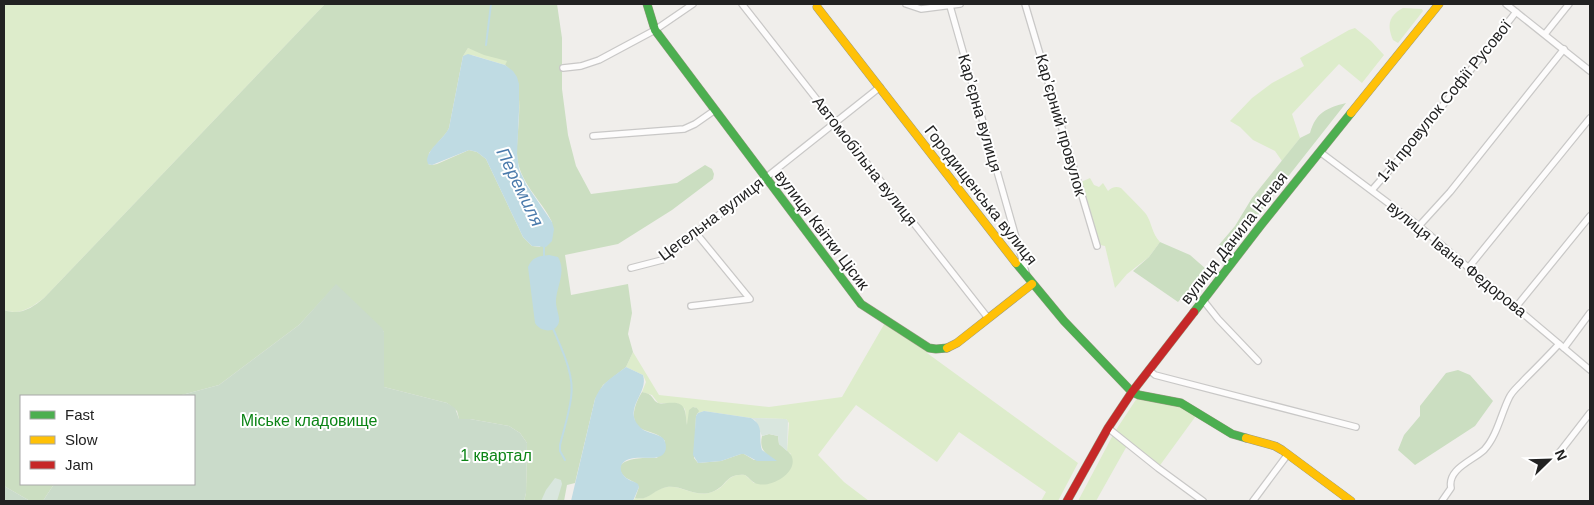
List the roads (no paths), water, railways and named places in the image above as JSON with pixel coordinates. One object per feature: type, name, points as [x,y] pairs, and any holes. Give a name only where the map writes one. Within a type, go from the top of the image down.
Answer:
[{"type":"street","name":"вулиця Квітки Цісик","points":[[647,4],[655,30],[861,304],[929,348],[939,350],[953,346],[1032,284]]},
{"type":"street","points":[[563,68],[581,66],[599,60],[655,30],[693,4]]},
{"type":"street","name":"Автомобільна вулиця","points":[[742,4],[988,318]]},
{"type":"street","points":[[906,4],[921,9],[960,4]]},
{"type":"street","name":"Карʼєрний провулок","points":[[1026,4],[1097,246]]},
{"type":"street","name":"вулиця Данила Нечая","points":[[1067,501],[1108,428],[1132,392],[1439,4]]},
{"type":"street","points":[[1506,4],[1590,71]]},
{"type":"street","points":[[1545,34],[1569,4]]},
{"type":"street","name":"Карʼєрна вулиця","points":[[950,6],[1027,278]]},
{"type":"street","name":"Городищенська вулиця","points":[[817,7],[1027,278],[1064,321],[1132,392]]},
{"type":"street","name":"1-й провулок Софії Русової","points":[[1372,190],[1414,142],[1516,12]]},
{"type":"street","points":[[1419,226],[1450,192],[1564,49]]},
{"type":"street","name":"Цегельна вулиця","points":[[631,268],[662,260],[880,87]]},
{"type":"street","points":[[593,136],[684,129],[696,124],[715,110]]},
{"type":"street","points":[[1469,267],[1590,118]]},
{"type":"street","name":"вулиця Івана Федорова","points":[[1320,152],[1419,226],[1590,370]]},
{"type":"street","points":[[1516,307],[1590,216]]},
{"type":"street","points":[[691,306],[750,299],[696,233]]},
{"type":"street","points":[[1203,300],[1223,325],[1258,361]]},
{"type":"street","points":[[1442,501],[1451,488],[1452,475],[1486,448],[1509,396],[1561,346],[1590,313]]},
{"type":"street","points":[[1149,370],[1155,375],[1356,427]]},
{"type":"street","points":[[1132,392],[1182,403],[1232,434],[1275,446],[1351,501]]},
{"type":"street","points":[[1559,453],[1590,413]]},
{"type":"street","points":[[1108,428],[1200,500]]},
{"type":"street","points":[[1253,501],[1288,454]]},
{"type":"water","points":[[468,54],[505,65],[517,77],[519,84],[517,154],[519,169],[526,184],[552,222],[554,229],[552,241],[546,247],[532,246],[523,237],[486,159],[477,152],[469,150],[432,165],[428,164],[427,160],[430,151],[449,128],[463,56]]},
{"type":"water","points":[[549,255],[558,257],[561,268],[556,296],[559,322],[555,328],[544,330],[535,323],[528,267],[536,258]]},
{"type":"water","points":[[626,367],[643,375],[643,388],[635,407],[635,419],[644,430],[663,438],[666,447],[665,452],[661,456],[654,458],[633,458],[624,462],[621,466],[625,477],[638,484],[639,487],[633,501],[571,501],[595,399],[604,384]]},
{"type":"water","points":[[704,411],[751,418],[760,428],[762,450],[777,461],[757,461],[741,454],[721,461],[698,463],[693,455],[696,416]]},
{"type":"waterway","name":"Перемиля","points":[[486,45],[491,4]]},
{"type":"waterway","name":"Перемиля","points":[[544,246],[544,256]]},
{"type":"waterway","name":"Перемиля","points":[[552,326],[569,370],[572,389],[568,416],[560,445],[560,451],[565,460]]},
{"type":"park label","name":"Міське кладовище","points":[[309,420]]},
{"type":"park label","name":"1 квартал","points":[[496,455]]}]
